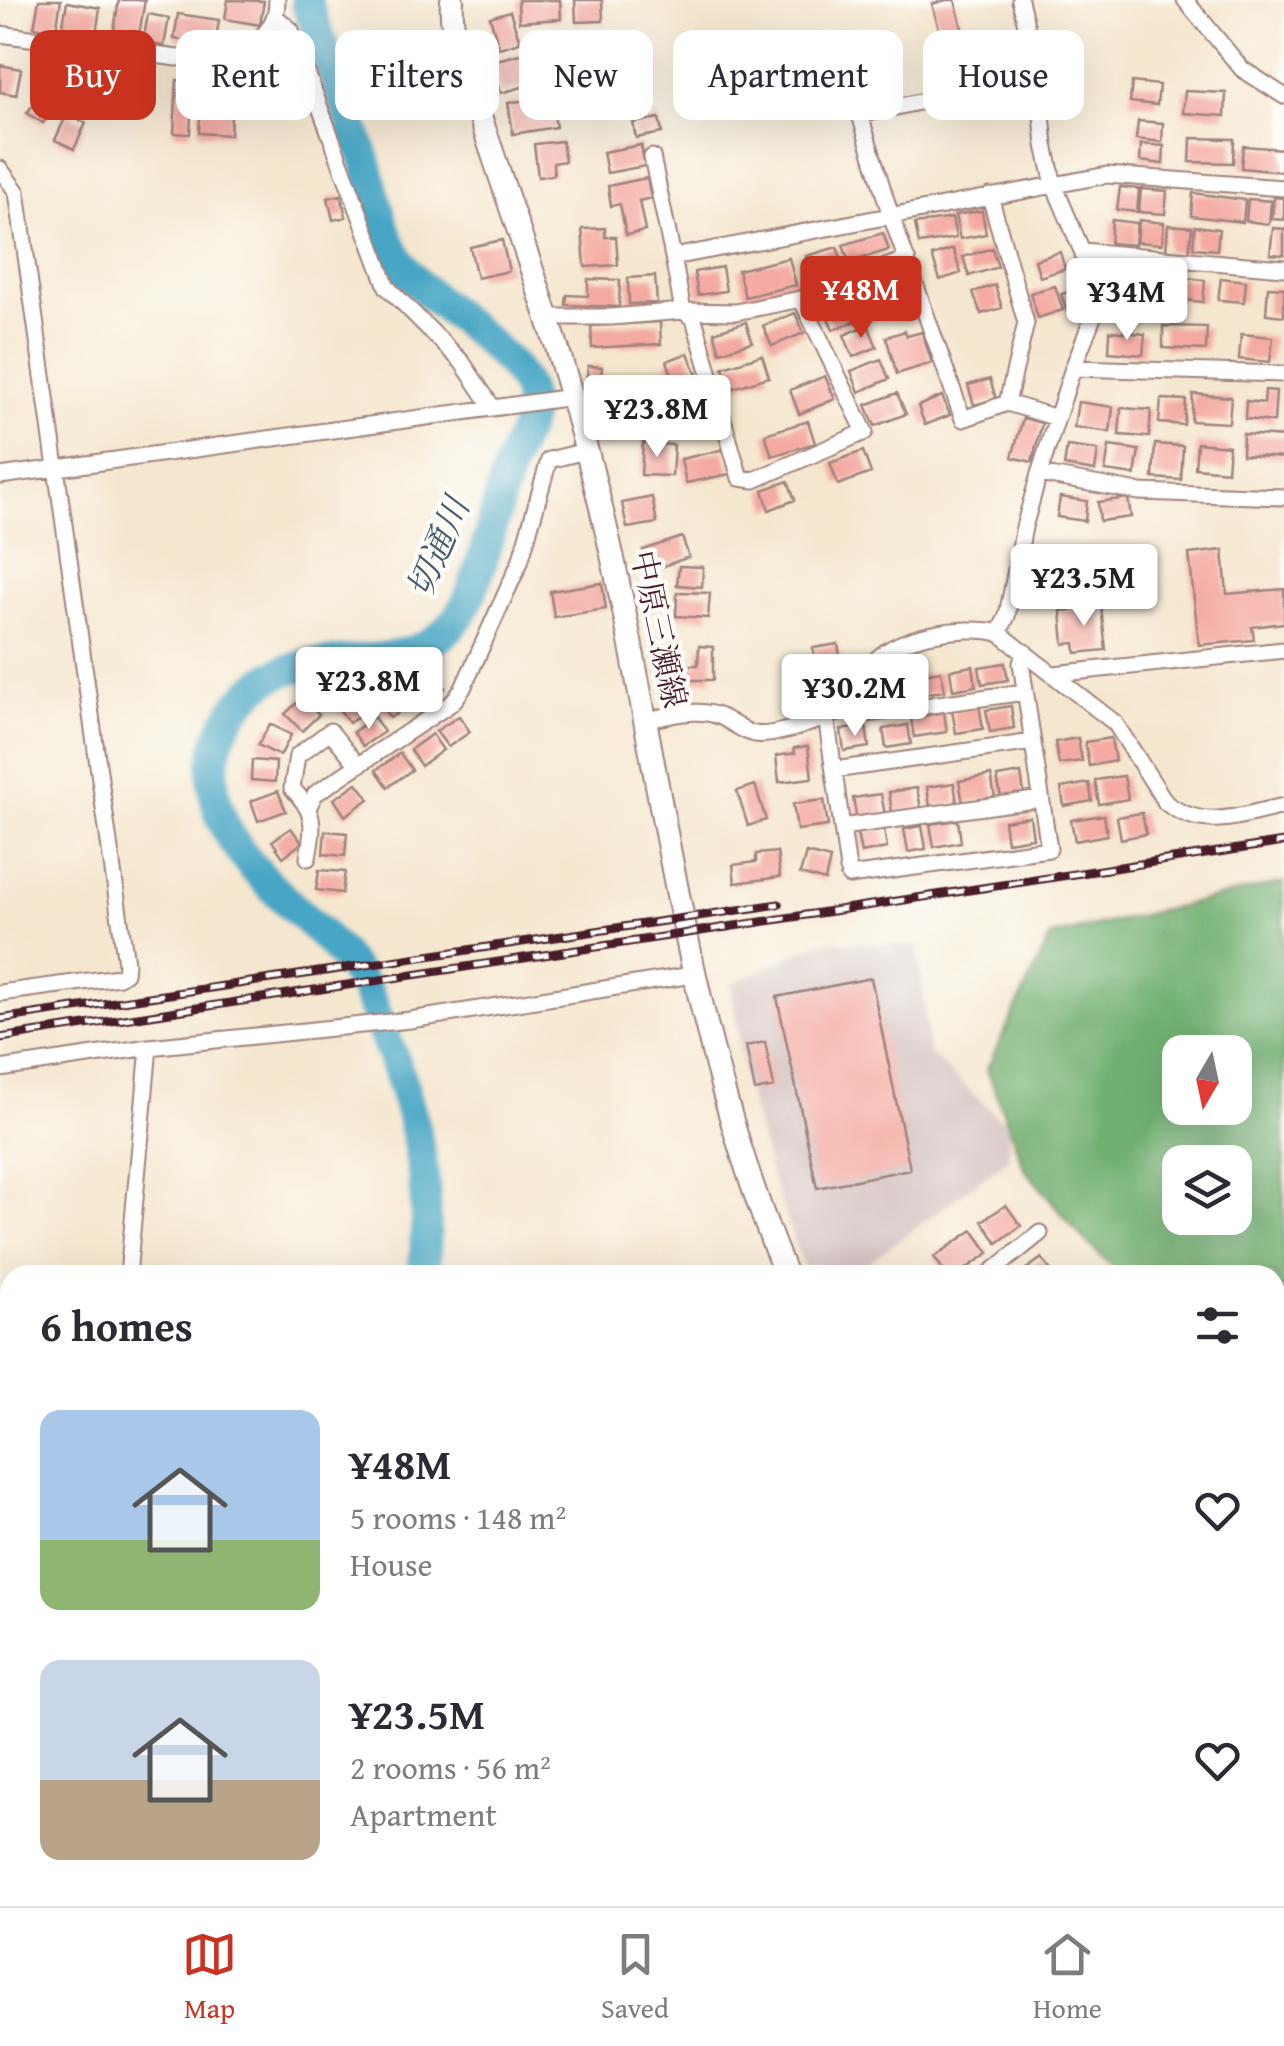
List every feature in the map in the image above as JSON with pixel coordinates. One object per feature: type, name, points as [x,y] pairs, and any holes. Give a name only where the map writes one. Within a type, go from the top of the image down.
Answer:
[{"type":"main road","name":"中原三瀬線","points":[[452,0],[451,16],[462,63],[572,397],[624,612],[692,975],[726,1104],[782,1265]]},
{"type":"street","points":[[0,34],[177,58],[204,57],[233,52],[268,32],[277,18],[276,0]]},
{"type":"street","points":[[1000,633],[1007,616],[1024,527],[1073,368],[1097,307],[1082,251],[1054,186],[1045,145],[1038,75],[1020,0]]},
{"type":"street","points":[[1185,0],[1242,69],[1284,96]]},
{"type":"street","points":[[277,18],[290,30],[387,287],[462,362],[493,408]]},
{"type":"street","points":[[923,101],[860,115],[890,213],[963,419],[1007,402],[1057,418]]},
{"type":"street","points":[[652,158],[683,311],[694,320],[740,478],[754,480],[865,432],[801,300]]},
{"type":"street","points":[[0,168],[17,192],[126,963],[119,977],[0,993]]},
{"type":"street","points":[[673,256],[1107,175],[1284,188]]},
{"type":"street","points":[[990,196],[1026,323],[1007,402]]},
{"type":"street","points":[[1082,251],[1284,268]]},
{"type":"street","points":[[548,317],[736,312],[801,300],[906,259]]},
{"type":"street","points":[[1073,368],[1284,374]]},
{"type":"street","points":[[0,476],[572,397]]},
{"type":"street","points":[[309,806],[316,794],[357,764],[453,702],[520,562],[549,460],[586,451]]},
{"type":"street","points":[[1040,474],[1138,492],[1284,497]]},
{"type":"street","points":[[645,721],[704,712],[758,735],[826,716],[855,703],[874,661],[894,645],[910,638],[987,630],[1000,633],[1115,723],[1166,803],[1176,811],[1208,822],[1284,806]]},
{"type":"street","points":[[1054,674],[1284,650]]},
{"type":"street","points":[[826,716],[850,876],[1049,848],[1020,664],[1025,652]]},
{"type":"street","points":[[855,703],[866,714],[1025,692]]},
{"type":"street","points":[[308,858],[313,826],[309,806],[292,788],[297,756],[330,731],[357,764]]},
{"type":"street","points":[[834,770],[1033,742]]},
{"type":"street","points":[[842,827],[1042,799]]},
{"type":"street","points":[[0,1069],[149,1047],[339,1030],[692,975]]},
{"type":"street","points":[[129,1265],[149,1047]]},
{"type":"street","points":[[1001,1265],[1040,1234]]},
{"type":"shaded area","points":[[824,941],[918,946],[929,1053],[1008,1126],[1008,1159],[865,1265],[802,1265],[771,1176],[744,1078],[732,984]]},
{"type":"green space","points":[[1284,882],[1284,1265],[1111,1265],[1086,1242],[1025,1169],[987,1069],[1051,936]]},
{"type":"building","points":[[39,0],[61,0],[56,30],[34,27]]},
{"type":"building","points":[[119,0],[145,0],[140,30],[114,30]]},
{"type":"building","points":[[228,0],[264,1],[260,25],[225,19]]},
{"type":"building","points":[[518,0],[560,0],[561,19],[519,22]]},
{"type":"building","points":[[575,0],[602,0],[603,21],[576,22]]},
{"type":"building","points":[[955,0],[962,30],[939,30],[932,4]]},
{"type":"building","points":[[67,2],[100,8],[97,30],[62,29]]},
{"type":"building","points":[[510,11],[519,42],[499,48],[499,30],[494,30],[490,17]]},
{"type":"building","points":[[148,14],[169,18],[164,46],[156,45],[156,30],[145,30]]},
{"type":"building","points":[[178,14],[219,20],[217,30],[176,30],[174,39]]},
{"type":"building","points":[[519,54],[519,88],[501,93],[499,59]]},
{"type":"building","points":[[0,65],[21,69],[16,95],[0,92]]},
{"type":"building","points":[[1132,82],[1159,85],[1157,105],[1130,102]]},
{"type":"building","points":[[1185,91],[1226,93],[1225,116],[1183,113]]},
{"type":"building","points":[[176,98],[176,120],[191,120],[190,134],[174,133]]},
{"type":"building","points":[[519,101],[519,120],[555,120],[556,127],[513,134],[508,103]]},
{"type":"building","points":[[659,118],[662,133],[636,138],[633,123]]},
{"type":"building","points":[[64,120],[86,123],[74,149],[55,140]]},
{"type":"building","points":[[200,120],[231,120],[230,135],[199,133]]},
{"type":"building","points":[[1138,121],[1163,123],[1162,142],[1136,139]]},
{"type":"building","points":[[1191,138],[1234,139],[1233,163],[1190,162]]},
{"type":"building","points":[[562,141],[565,161],[553,163],[554,175],[538,177],[534,144]]},
{"type":"building","points":[[1141,144],[1164,146],[1163,164],[1140,161]]},
{"type":"building","points":[[641,145],[645,166],[607,173],[603,152]]},
{"type":"building","points":[[1243,146],[1284,149],[1284,172],[1241,168]]},
{"type":"building","points":[[647,178],[651,198],[639,201],[645,231],[626,235],[620,204],[611,206],[608,186]]},
{"type":"building","points":[[1120,187],[1139,189],[1137,212],[1117,210]]},
{"type":"building","points":[[1141,189],[1167,191],[1165,214],[1139,212]]},
{"type":"building","points":[[1193,193],[1245,200],[1243,222],[1191,216]]},
{"type":"building","points":[[341,195],[346,217],[333,220],[328,198]]},
{"type":"building","points":[[1274,197],[1284,198],[1284,220],[1272,219]]},
{"type":"building","points":[[1248,199],[1271,201],[1269,224],[1246,221]]},
{"type":"building","points":[[982,211],[986,234],[960,239],[955,215]]},
{"type":"building","points":[[952,218],[956,238],[919,244],[915,224]]},
{"type":"building","points":[[1112,220],[1137,223],[1135,245],[1110,243]]},
{"type":"building","points":[[1139,220],[1164,223],[1162,244],[1137,242]]},
{"type":"building","points":[[1168,225],[1192,227],[1189,253],[1166,251]]},
{"type":"building","points":[[1195,226],[1219,229],[1217,250],[1193,248]]},
{"type":"building","points":[[605,228],[605,237],[616,237],[618,265],[585,267],[582,229]]},
{"type":"building","points":[[1273,228],[1284,229],[1284,255],[1270,254]]},
{"type":"building","points":[[883,233],[889,250],[849,262],[843,245]]},
{"type":"building","points":[[502,240],[509,271],[477,278],[470,247]]},
{"type":"building","points":[[837,247],[845,270],[814,280],[806,256]]},
{"type":"building","points":[[992,248],[998,267],[969,276],[963,257]]},
{"type":"building","points":[[953,249],[961,273],[940,280],[932,256]]},
{"type":"building","points":[[1060,252],[1065,269],[1040,277],[1035,260]]},
{"type":"building","points":[[789,258],[796,285],[745,297],[738,270]]},
{"type":"building","points":[[722,267],[726,291],[698,295],[694,272]]},
{"type":"building","points":[[900,268],[906,286],[881,293],[875,275]]},
{"type":"building","points":[[655,276],[657,303],[629,304],[628,278]]},
{"type":"building","points":[[1178,277],[1205,280],[1203,302],[1176,299]]},
{"type":"building","points":[[1138,278],[1169,281],[1167,301],[1136,298]]},
{"type":"building","points":[[1221,278],[1246,281],[1244,302],[1218,300]]},
{"type":"building","points":[[588,279],[620,280],[619,307],[566,305],[567,295],[588,296]]},
{"type":"building","points":[[995,285],[1002,308],[981,314],[973,292]]},
{"type":"building","points":[[1055,286],[1063,310],[1038,318],[1030,293]]},
{"type":"building","points":[[1268,287],[1284,288],[1284,316],[1266,314]]},
{"type":"building","points":[[1081,288],[1086,305],[1067,311],[1061,294]]},
{"type":"building","points":[[848,294],[859,320],[833,330],[823,305]]},
{"type":"building","points":[[795,313],[804,333],[772,346],[763,326]]},
{"type":"building","points":[[660,322],[661,344],[592,348],[591,326]]},
{"type":"building","points":[[746,322],[752,342],[720,352],[714,332]]},
{"type":"building","points":[[868,325],[877,347],[853,357],[844,335]]},
{"type":"building","points":[[1163,326],[1207,327],[1206,350],[1163,348]]},
{"type":"building","points":[[905,331],[907,336],[922,332],[932,363],[897,374],[886,337]]},
{"type":"building","points":[[1110,331],[1145,334],[1143,355],[1109,352]]},
{"type":"building","points":[[1241,334],[1273,337],[1270,362],[1239,359]]},
{"type":"building","points":[[688,353],[699,380],[677,389],[667,361]]},
{"type":"building","points":[[762,355],[769,377],[730,389],[723,367]]},
{"type":"building","points":[[881,359],[889,379],[859,392],[851,371]]},
{"type":"building","points":[[588,366],[602,367],[601,377],[640,381],[635,436],[603,433],[605,408],[593,407],[595,386],[586,385]]},
{"type":"building","points":[[825,376],[835,399],[799,414],[790,390]]},
{"type":"building","points":[[990,379],[996,399],[974,405],[968,385]]},
{"type":"building","points":[[1265,390],[1276,391],[1274,422],[1245,419],[1246,401],[1264,403]]},
{"type":"building","points":[[897,393],[906,414],[875,426],[866,405]]},
{"type":"building","points":[[1193,394],[1231,397],[1229,423],[1191,421]]},
{"type":"building","points":[[673,395],[674,414],[656,416],[655,397]]},
{"type":"building","points":[[942,396],[950,415],[925,425],[918,406]]},
{"type":"building","points":[[1161,399],[1186,400],[1184,425],[1159,423]]},
{"type":"building","points":[[1078,402],[1113,407],[1110,432],[1074,427]]},
{"type":"building","points":[[1121,408],[1151,410],[1149,437],[1119,435]]},
{"type":"building","points":[[1023,418],[1042,423],[1032,462],[1012,457]]},
{"type":"building","points":[[808,421],[815,443],[772,456],[765,434]]},
{"type":"building","points":[[1243,434],[1284,437],[1284,458],[1242,455]]},
{"type":"building","points":[[643,443],[674,445],[672,476],[641,475]]},
{"type":"building","points":[[1197,443],[1229,446],[1227,471],[1195,468]]},
{"type":"building","points":[[1155,444],[1183,446],[1181,480],[1153,478]]},
{"type":"building","points":[[1067,446],[1098,450],[1095,471],[1064,466]]},
{"type":"building","points":[[1109,446],[1139,450],[1135,475],[1105,471]]},
{"type":"building","points":[[725,449],[730,474],[686,483],[681,459]]},
{"type":"building","points":[[863,451],[871,473],[838,485],[830,463]]},
{"type":"building","points":[[788,481],[795,500],[769,510],[763,490]]},
{"type":"building","points":[[652,497],[657,523],[627,528],[622,503]]},
{"type":"building","points":[[1060,497],[1087,501],[1085,521],[1057,517]]},
{"type":"building","points":[[1128,498],[1131,517],[1100,521],[1098,502]]},
{"type":"building","points":[[682,537],[689,557],[650,571],[643,550]]},
{"type":"building","points":[[1223,550],[1227,594],[1284,589],[1284,623],[1252,627],[1254,640],[1199,645],[1189,554]]},
{"type":"building","points":[[679,566],[703,567],[702,587],[677,585]]},
{"type":"building","points":[[602,583],[606,609],[554,617],[550,591]]},
{"type":"building","points":[[677,592],[710,593],[708,618],[676,616]]},
{"type":"building","points":[[1101,607],[1106,650],[1076,653],[1075,643],[1064,644],[1061,611]]},
{"type":"building","points":[[838,644],[842,670],[817,674],[813,648]]},
{"type":"building","points":[[699,646],[713,647],[713,680],[676,680],[676,665],[698,665]]},
{"type":"building","points":[[1005,663],[1008,680],[982,684],[979,667]]},
{"type":"building","points":[[973,666],[976,686],[953,690],[950,670]]},
{"type":"building","points":[[434,671],[445,688],[419,706],[408,690]]},
{"type":"building","points":[[941,671],[945,691],[921,694],[918,675]]},
{"type":"building","points":[[910,673],[914,697],[881,703],[877,678]]},
{"type":"building","points":[[392,686],[406,707],[390,718],[376,698]]},
{"type":"building","points":[[359,691],[371,708],[349,723],[337,706]]},
{"type":"building","points":[[302,698],[319,715],[302,731],[285,714]]},
{"type":"building","points":[[979,705],[983,729],[956,733],[952,710]]},
{"type":"building","points":[[1011,706],[1014,728],[990,732],[986,710]]},
{"type":"building","points":[[944,712],[947,732],[914,737],[911,718]]},
{"type":"building","points":[[459,716],[470,732],[448,747],[436,731]]},
{"type":"building","points":[[374,717],[384,732],[363,746],[353,732]]},
{"type":"building","points":[[270,724],[291,735],[280,756],[258,745]]},
{"type":"building","points":[[908,725],[911,744],[886,748],[883,729]]},
{"type":"building","points":[[866,726],[869,747],[844,751],[841,730]]},
{"type":"building","points":[[432,734],[443,750],[421,766],[410,750]]},
{"type":"building","points":[[1078,738],[1082,761],[1059,764],[1055,742]]},
{"type":"building","points":[[1111,738],[1115,761],[1089,766],[1085,742]]},
{"type":"building","points":[[808,746],[812,778],[779,782],[776,756]]},
{"type":"building","points":[[400,753],[412,770],[388,787],[376,770]]},
{"type":"building","points":[[252,760],[276,762],[275,782],[251,780]]},
{"type":"building","points":[[1021,773],[1024,794],[1001,797],[997,777]]},
{"type":"building","points":[[991,775],[995,798],[963,803],[959,781]]},
{"type":"building","points":[[1124,776],[1128,799],[1099,804],[1095,780]]},
{"type":"building","points":[[357,783],[369,799],[345,816],[334,799]]},
{"type":"building","points":[[954,783],[957,803],[930,807],[927,787]]},
{"type":"building","points":[[1089,783],[1092,801],[1064,806],[1061,788]]},
{"type":"building","points":[[755,785],[766,820],[748,826],[737,791]]},
{"type":"building","points":[[917,788],[921,808],[892,813],[889,792]]},
{"type":"building","points":[[278,791],[286,811],[258,821],[251,801]]},
{"type":"building","points":[[881,794],[885,815],[857,820],[853,798]]},
{"type":"building","points":[[824,800],[828,826],[797,830],[793,804]]},
{"type":"building","points":[[1142,813],[1146,834],[1121,839],[1117,817]]},
{"type":"building","points":[[1104,815],[1107,835],[1075,841],[1071,820]]},
{"type":"building","points":[[1030,817],[1033,838],[1007,842],[1004,821]]},
{"type":"building","points":[[958,820],[961,842],[934,847],[930,824]]},
{"type":"building","points":[[922,826],[926,849],[908,852],[904,829]]},
{"type":"building","points":[[291,828],[302,843],[283,857],[272,841]]},
{"type":"building","points":[[884,829],[887,848],[861,853],[857,833]]},
{"type":"building","points":[[325,831],[347,833],[345,856],[323,854]]},
{"type":"building","points":[[777,852],[780,877],[735,883],[733,865],[756,862],[756,854]]},
{"type":"building","points":[[806,853],[830,859],[825,881],[800,874]]},
{"type":"building","points":[[319,870],[345,872],[342,893],[316,890]]},
{"type":"building","points":[[871,978],[910,1169],[817,1188],[777,997]]},
{"type":"building","points":[[765,1042],[774,1087],[755,1091],[746,1046]]},
{"type":"building","points":[[1006,1205],[1021,1226],[997,1243],[982,1221]]},
{"type":"building","points":[[973,1230],[989,1253],[972,1265],[940,1265],[934,1257]]},
{"type":"waterway","name":"切通川","points":[[306,0],[397,256],[418,284],[507,361],[520,377],[528,401],[527,423],[513,455],[478,575],[458,618],[420,648],[397,655],[295,668],[263,682],[227,723],[215,757],[217,805],[228,833],[245,858],[353,970],[376,1014],[415,1128],[426,1214],[424,1265]]},
{"type":"railway","points":[[0,1038],[1284,842]]},
{"type":"railway","points":[[0,1019],[779,904]]}]
